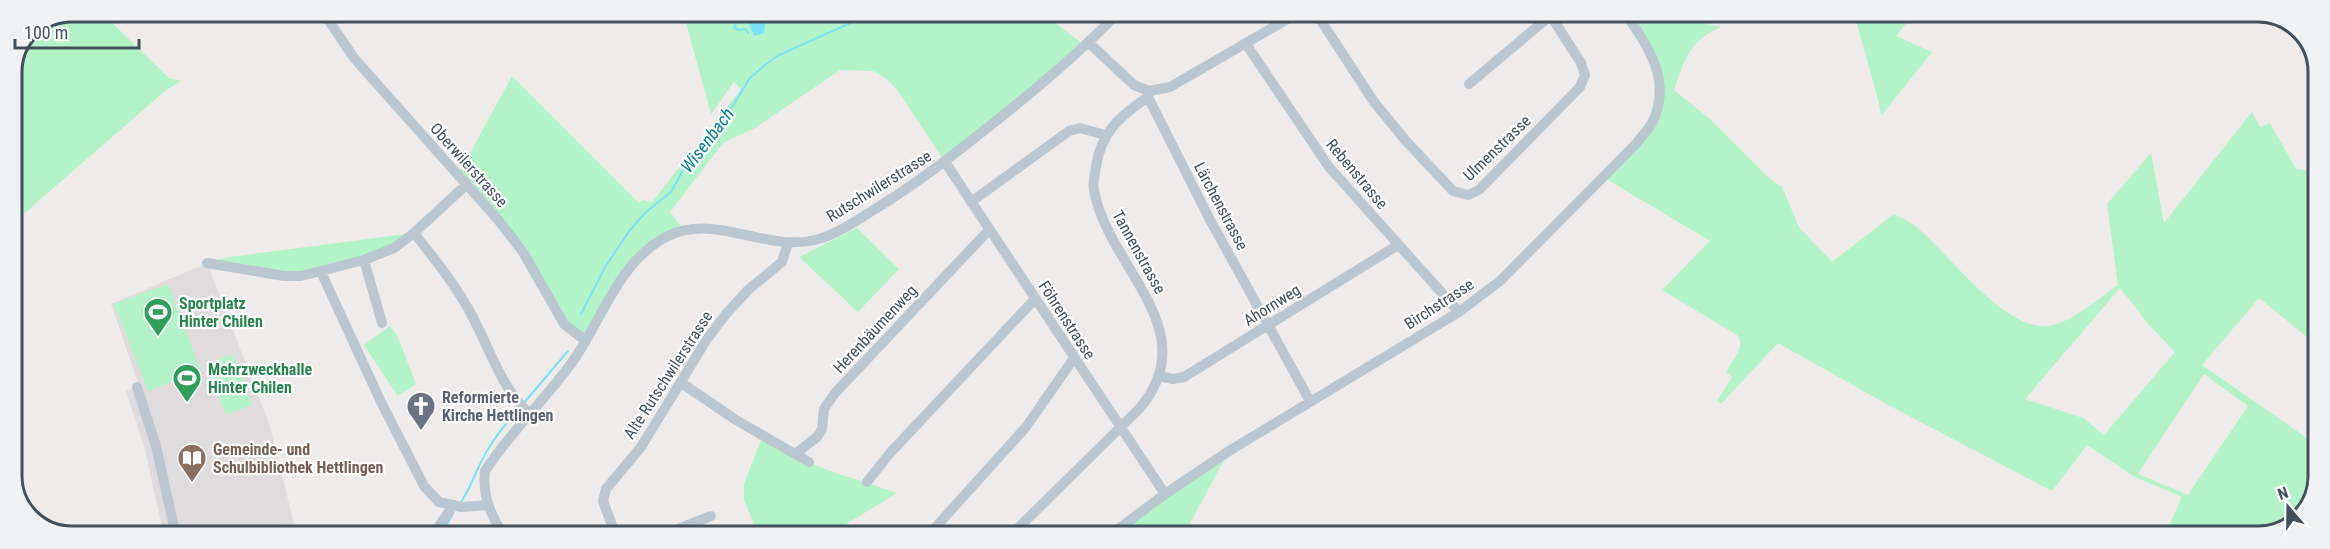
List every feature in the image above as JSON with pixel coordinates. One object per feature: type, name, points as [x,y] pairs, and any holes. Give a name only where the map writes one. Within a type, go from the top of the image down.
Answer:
[{"type":"street","name":"Oberwilerstrasse","points":[[330,22],[361,66],[499,221],[523,252],[564,324],[586,341]]},
{"type":"street","name":"Rutschwilerstrasse","points":[[488,505],[483,488],[485,471],[524,409],[573,361],[631,266],[654,245],[684,230],[713,229],[788,243],[817,240],[834,233],[887,202],[945,162],[1089,43],[1109,22]]},
{"type":"street","points":[[1089,43],[1134,85],[1149,94],[1170,87],[1283,22]]},
{"type":"street","name":"Ulmenstrasse","points":[[1322,22],[1374,102],[1400,133],[1453,191],[1468,195],[1479,190],[1580,87],[1585,75],[1581,63],[1555,22]]},
{"type":"street","points":[[1469,84],[1541,22]]},
{"type":"street","name":"Birchstrasse","points":[[1122,526],[1229,451],[1459,312],[1514,267],[1636,144],[1653,121],[1661,89],[1655,58],[1631,22]]},
{"type":"street","name":"Rebenstrasse","points":[[1246,44],[1329,167],[1459,312]]},
{"type":"street","name":"Tannenstrasse","points":[[1020,526],[1146,400],[1160,376],[1162,342],[1160,327],[1153,310],[1100,215],[1093,187],[1098,156],[1105,135],[1149,94]]},
{"type":"street","name":"Lärchenstrasse","points":[[1149,94],[1209,218],[1310,401]]},
{"type":"street","points":[[971,202],[1069,130],[1080,128],[1105,135]]},
{"type":"street","name":"Föhrenstrasse","points":[[945,162],[1119,428],[1165,494]]},
{"type":"street","points":[[207,263],[284,276],[301,276],[364,260],[394,248],[466,185]]},
{"type":"street","name":"Herenbäumenweg","points":[[795,454],[818,437],[822,429],[824,409],[835,393],[989,230]]},
{"type":"street","points":[[414,232],[449,278],[470,311],[524,409]]},
{"type":"street","name":"Alte Rutschwilerstrasse","points":[[612,526],[604,508],[603,495],[606,489],[640,447],[726,314],[748,290],[782,262],[788,243]]},
{"type":"street","name":"Ahornweg","points":[[1160,376],[1173,379],[1184,376],[1398,245]]},
{"type":"street","points":[[364,260],[382,323]]},
{"type":"street","points":[[321,272],[381,402],[424,486],[439,502],[457,506],[488,505],[499,526]]},
{"type":"street","points":[[867,482],[890,453],[1035,299]]},
{"type":"street","points":[[941,526],[1026,427],[1074,358]]},
{"type":"street","points":[[680,382],[736,420],[809,462]]},
{"type":"street","points":[[138,387],[156,446],[174,526]]},
{"type":"street","points":[[440,526],[457,506]]},
{"type":"street","points":[[685,526],[711,516]]},
{"type":"street","points":[[695,522],[697,526]]},
{"type":"shaded area","points":[[207,263],[270,426],[294,524],[162,526],[145,450],[126,391],[139,386],[111,304]]},
{"type":"green space","points":[[111,22],[169,78],[181,81],[165,91],[22,215],[22,73],[26,54],[37,37],[63,23]]},
{"type":"green space","points":[[686,22],[1054,22],[1085,46],[945,162],[898,91],[887,79],[873,71],[840,70],[755,128],[723,143],[670,212],[684,230],[642,255],[586,341],[576,334],[541,280],[458,175],[512,76],[639,203],[642,200],[652,202],[741,89],[734,82],[711,114]]},
{"type":"green space","points":[[1630,22],[1697,22],[1722,27],[1702,37],[1695,44],[1685,60],[1674,90],[1711,120],[1770,179],[1782,187],[1799,227],[1832,262],[1894,214],[1914,225],[1928,237],[1977,287],[2012,316],[2030,324],[2047,326],[2065,321],[2118,285],[2107,204],[2151,153],[2164,223],[2252,112],[2260,127],[2270,123],[2296,169],[2307,170],[2308,337],[2259,298],[2202,365],[2308,439],[2307,486],[2301,501],[2288,516],[2264,526],[2169,526],[2182,497],[2133,476],[2087,445],[2052,491],[1890,406],[1778,343],[1721,404],[1717,401],[1732,377],[1726,372],[1741,342],[1737,335],[1662,290],[1710,241],[1603,177],[1653,121],[1661,89]],"holes":[[[2120,288],[2149,325],[2175,352],[2104,435],[2083,418],[2025,399]],[[2204,374],[2248,406],[2188,495],[2138,474]]]},
{"type":"green space","points":[[1856,22],[1908,22],[1896,36],[1932,52],[1881,116]]},
{"type":"green space","points":[[857,228],[899,269],[858,312],[799,257]]},
{"type":"green space","points":[[414,233],[394,248],[301,276],[207,263],[229,257]]},
{"type":"green space","name":"Sportplatz Hinter Chilen","points":[[168,284],[201,371],[148,391],[114,304]]},
{"type":"green space","points":[[390,326],[398,337],[416,384],[398,396],[364,345]]},
{"type":"green space","points":[[233,354],[252,405],[226,415],[206,364]]},
{"type":"green space","points":[[763,435],[827,470],[897,493],[843,526],[756,526],[744,500],[744,484]]},
{"type":"green space","points":[[1229,451],[1188,526],[1123,526]]},
{"type":"water","points":[[748,22],[769,22],[765,24],[764,33],[754,36]]},
{"type":"waterway","points":[[737,22],[734,28],[745,29],[748,33]]},
{"type":"waterway","name":"Wisenbach","points":[[581,314],[605,267],[630,230],[646,212],[671,192],[686,165],[713,138],[750,78],[779,55],[853,22]]},
{"type":"waterway","name":"Wisenbach","points":[[523,404],[568,351]]},
{"type":"waterway","name":"Wisenbach","points":[[461,502],[490,446],[519,408]]},
{"type":"waterway","name":"Wisenbach","points":[[446,526],[453,514]]},
{"type":"place","name":"Sportplatz Hinter Chilen","points":[[158,338]]},
{"type":"place","name":"Mehrzweckhalle Hinter Chilen","points":[[187,404]]},
{"type":"place","name":"Reformierte Kirche Hettlingen","points":[[421,432]]},
{"type":"place","name":"Gemeinde- und Schulbibliothek Hettlingen","points":[[192,484]]}]
